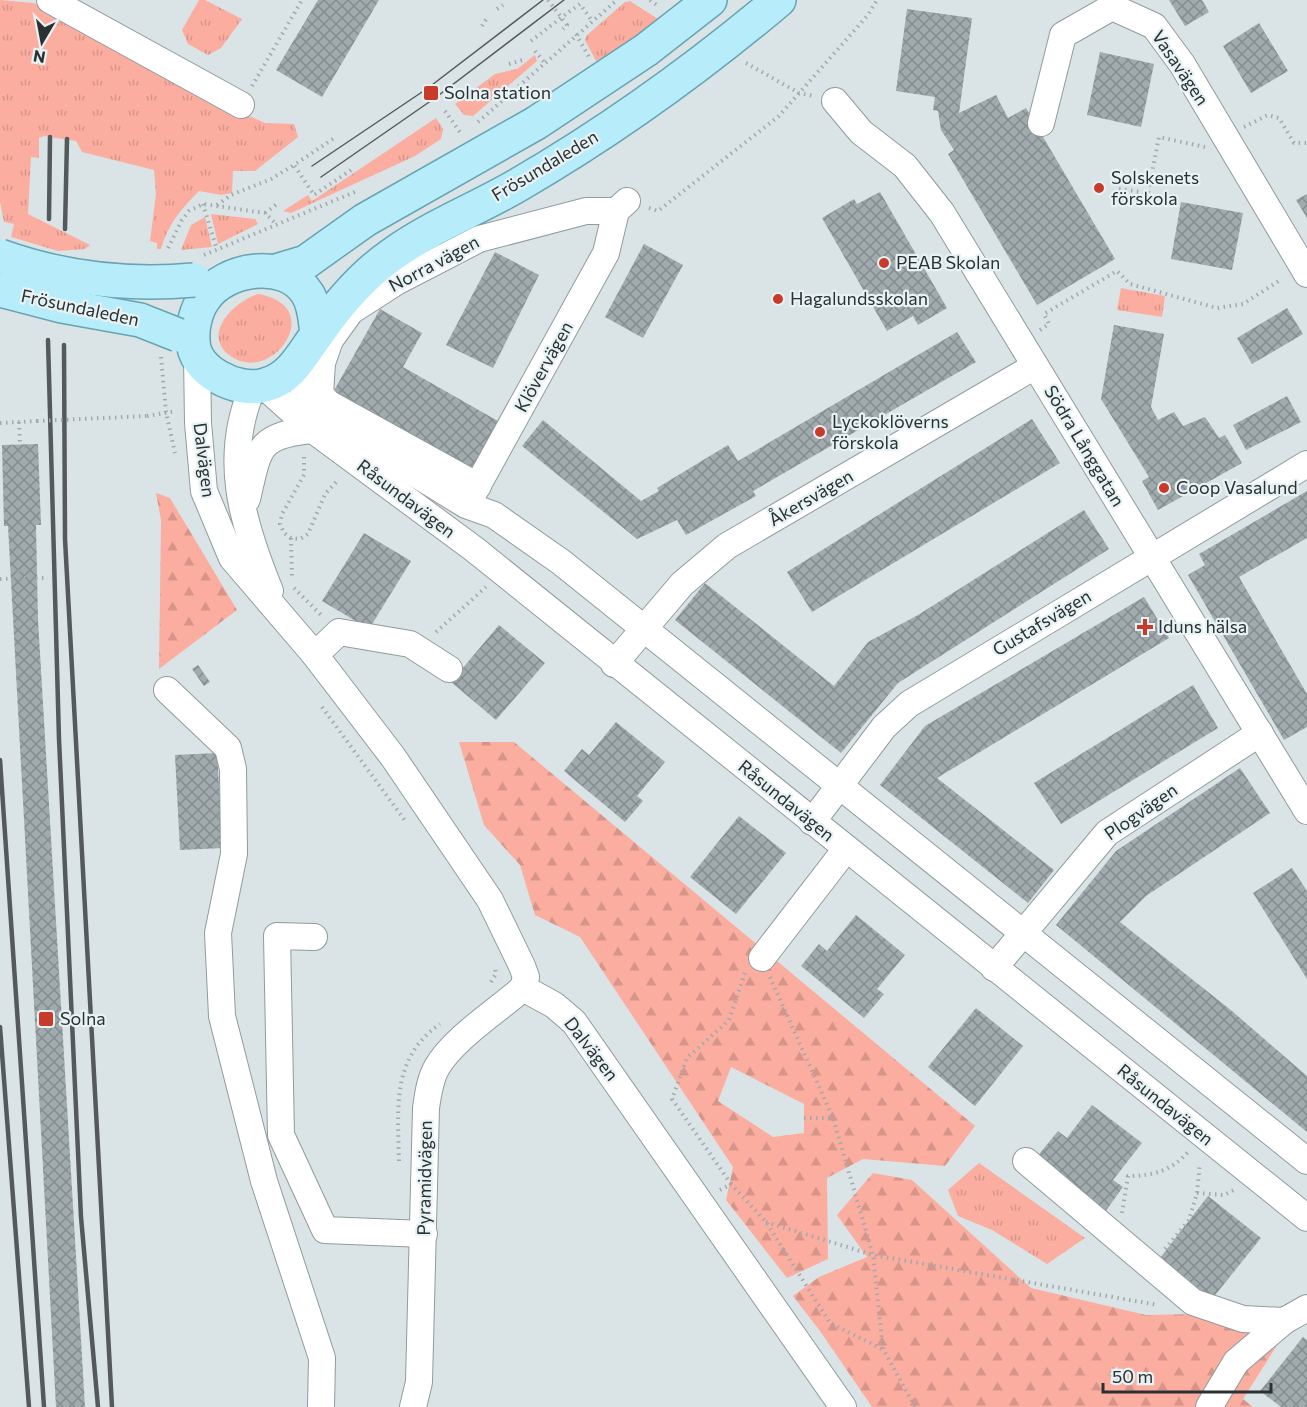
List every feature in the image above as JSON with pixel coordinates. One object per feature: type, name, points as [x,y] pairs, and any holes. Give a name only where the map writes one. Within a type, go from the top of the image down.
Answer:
[{"type":"main road","points":[[276,271],[306,262],[365,220],[536,123],[646,50],[710,0]]},
{"type":"main road","name":"Frösundaleden","points":[[311,355],[368,274],[393,254],[440,225],[516,186],[636,111],[684,77],[778,0]]},
{"type":"main road","name":"Frösundaleden","points":[[0,256],[29,267],[94,280],[158,283],[198,268],[224,264]]},
{"type":"main road","points":[[224,264],[276,271],[293,279],[306,291],[314,308],[311,355],[280,379],[258,386],[230,383],[206,367],[182,346],[204,298],[215,286],[224,264]]},
{"type":"main road","name":"Frösundaleden","points":[[0,290],[62,306],[140,320],[182,346]]},
{"type":"street","points":[[50,0],[241,105]]},
{"type":"street","name":"Vasavägen","points":[[1041,123],[1063,35],[1112,7],[1154,26],[1182,64],[1230,145],[1295,276]]},
{"type":"street","name":"Södra Långgatan","points":[[835,101],[861,132],[904,166],[942,213],[1307,811]]},
{"type":"street","name":"Norra vägen","points":[[311,355],[330,340],[351,311],[396,282],[479,238],[622,205]]},
{"type":"street","name":"Klövervägen","points":[[449,531],[472,495],[606,253],[622,205]]},
{"type":"street","name":"Dalvägen","points":[[182,346],[198,423],[204,491],[232,558],[315,655],[393,757],[490,900],[522,966],[526,977],[523,988],[554,1005],[574,1022],[843,1407]]},
{"type":"street","name":"Råsundavägen","points":[[311,355],[305,391],[336,425],[472,495],[494,515],[561,562],[1307,1161]]},
{"type":"street","name":"Åkersvägen","points":[[614,664],[682,584],[727,546],[1035,366]]},
{"type":"street","name":"Råsundavägen","points":[[258,386],[449,531],[1307,1218]]},
{"type":"street","name":"Dalvägen","points":[[258,386],[244,409],[238,435],[237,474],[243,517],[279,613]]},
{"type":"street","points":[[243,517],[255,465],[267,441],[282,433],[313,430]]},
{"type":"street","name":"Gustafsvägen","points":[[812,822],[884,727],[909,704],[1307,464]]},
{"type":"street","points":[[315,655],[339,632],[410,644],[449,669]]},
{"type":"street","points":[[167,690],[228,748],[233,770],[234,854],[218,933],[222,1016],[264,1180],[322,1358],[321,1407]]},
{"type":"street","name":"Plogvägen","points":[[994,968],[1107,833],[1260,732]]},
{"type":"street","points":[[764,964],[846,849]]},
{"type":"street","points":[[314,937],[277,936],[281,1135],[325,1230],[424,1234]]},
{"type":"street","name":"Pyramidvägen","points":[[413,1407],[419,1382],[426,1107],[436,1068],[453,1048],[523,988]]},
{"type":"street","points":[[1026,1161],[1193,1302],[1243,1319],[1284,1321]]},
{"type":"street","points":[[1209,1407],[1236,1362],[1284,1321],[1307,1308]]},
{"type":"path","points":[[241,105],[302,0]]},
{"type":"path","points":[[548,0],[567,25],[563,29]]},
{"type":"path","points":[[453,141],[463,135],[617,0]]},
{"type":"path","points":[[622,205],[658,212],[779,116],[868,15],[877,0]]},
{"type":"path","points":[[531,41],[580,4],[592,21]]},
{"type":"path","points":[[498,9],[503,5]]},
{"type":"path","points":[[561,18],[570,11]]},
{"type":"path","points":[[482,26],[488,16]]},
{"type":"path","points":[[535,51],[545,63]]},
{"type":"path","points":[[509,63],[523,60]]},
{"type":"path","points":[[742,60],[799,93],[835,101]]},
{"type":"path","points":[[446,111],[463,135]]},
{"type":"path","points":[[1119,189],[1148,193],[1159,137],[1230,145],[1268,116],[1279,118],[1294,143],[1307,143]]},
{"type":"path","points":[[217,205],[231,195],[271,179],[333,139]]},
{"type":"path","points":[[294,165],[314,195],[354,168]]},
{"type":"path","points":[[198,268],[224,264],[276,224],[365,187]]},
{"type":"path","points":[[203,204],[224,264]]},
{"type":"path","points":[[168,248],[189,211],[203,204],[265,213],[276,224]]},
{"type":"path","points":[[265,213],[277,204]]},
{"type":"path","points":[[1039,331],[1049,324],[1044,314],[1117,272],[1130,284],[1217,308],[1243,304],[1295,276]]},
{"type":"path","points":[[0,423],[147,416],[166,412],[182,346]]},
{"type":"path","points":[[19,422],[20,445]]},
{"type":"path","points":[[304,457],[304,475],[282,514],[280,524],[284,533],[291,538],[300,539],[308,534],[325,494],[342,477]]},
{"type":"path","points":[[20,570],[20,578]]},
{"type":"path","points":[[0,579],[48,578]]},
{"type":"path","points":[[436,632],[490,584]]},
{"type":"path","points":[[293,587],[339,632]]},
{"type":"path","points":[[316,699],[407,824]]},
{"type":"path","points":[[486,991],[496,974],[494,964]]},
{"type":"path","points":[[883,1349],[830,1323],[774,1239],[766,1221],[731,1184],[672,1099],[687,1058],[729,1020],[747,967],[764,964],[833,1118],[873,1255],[883,1349],[915,1407]]},
{"type":"path","points":[[804,1118],[833,1118]]},
{"type":"path","points":[[1118,1239],[1128,1176],[1164,1172],[1178,1164],[1188,1152]]},
{"type":"path","points":[[1151,1266],[1189,1220],[1197,1193],[1200,1163]]},
{"type":"path","points":[[700,1200],[731,1184]]},
{"type":"path","points":[[1197,1193],[1224,1195],[1234,1190]]},
{"type":"path","points":[[766,1221],[873,1255],[1172,1307],[1193,1302]]},
{"type":"green space","points":[[0,0],[34,3],[126,54],[247,115],[265,123],[294,124],[298,137],[255,171],[233,171],[232,193],[221,195],[199,191],[176,217],[161,249],[157,249],[157,243],[150,241],[156,194],[154,170],[82,152],[76,141],[44,136],[39,138],[39,158],[31,157],[28,214],[90,245],[85,249],[58,251],[11,237],[14,224],[4,222],[0,202]]},
{"type":"green space","points":[[199,0],[205,0],[242,19],[221,48],[208,55],[188,44],[182,30]]},
{"type":"green space","points":[[630,1],[661,21],[631,43],[596,61],[585,40],[586,36],[625,2]]},
{"type":"green space","points":[[535,55],[537,61],[473,116],[464,115],[455,104],[495,74],[517,69]]},
{"type":"green space","points":[[436,118],[443,129],[441,139],[415,156],[291,213],[283,211],[308,195],[312,201]]},
{"type":"green space","points":[[211,214],[255,219],[258,224],[218,244]]},
{"type":"green space","points":[[205,217],[212,247],[181,250],[191,225]]},
{"type":"green space","points":[[1121,288],[1165,296],[1162,317],[1117,310]]},
{"type":"green space","points":[[258,294],[279,301],[289,313],[291,326],[287,340],[277,352],[263,360],[248,363],[232,357],[223,349],[219,339],[219,330],[231,311]]},
{"type":"green space","points":[[156,493],[170,498],[237,610],[159,669],[161,520]]},
{"type":"green space","points":[[459,742],[514,742],[975,1126],[945,1166],[863,1159],[827,1178],[828,1259],[787,1278],[726,1200],[733,1167],[580,937],[535,915],[520,865],[484,825]],"holes":[[[731,1067],[804,1104],[804,1133],[773,1137],[718,1101]]]},
{"type":"green space","points":[[979,1163],[1085,1238],[1047,1264],[992,1230],[958,1216],[948,1190]]},
{"type":"green space","points":[[873,1173],[912,1180],[1031,1288],[1146,1315],[1194,1314],[1281,1339],[1243,1399],[1253,1407],[872,1407],[793,1296],[819,1277],[867,1257],[837,1215]]},
{"type":"building","points":[[318,0],[379,0],[322,97],[276,70]]},
{"type":"building","points":[[1169,0],[1202,0],[1209,12],[1185,26]]},
{"type":"building","points":[[907,9],[972,18],[959,113],[996,95],[1008,118],[1026,108],[1115,259],[1037,305],[948,154],[954,150],[941,130],[938,111],[933,110],[935,97],[896,91]]},
{"type":"building","points":[[1259,23],[1288,71],[1251,93],[1223,46]]},
{"type":"building","points":[[1100,52],[1154,64],[1141,127],[1087,115]]},
{"type":"building","name":"PEAB Skolan","points":[[880,192],[947,308],[918,325],[913,316],[887,331],[822,218],[854,199],[857,204]]},
{"type":"building","points":[[1307,194],[1307,218],[1296,200]]},
{"type":"building","points":[[1181,202],[1243,213],[1232,270],[1171,259]]},
{"type":"building","points":[[644,244],[683,265],[643,338],[605,317]]},
{"type":"building","points":[[495,252],[539,275],[493,368],[446,345]]},
{"type":"building","points":[[1287,308],[1303,334],[1252,364],[1237,338]]},
{"type":"building","points":[[380,309],[422,333],[403,367],[498,421],[470,472],[332,394]]},
{"type":"building","points":[[1114,325],[1164,334],[1151,407],[1158,420],[1174,412],[1183,426],[1205,417],[1219,438],[1225,435],[1242,463],[1158,510],[1142,481],[1149,477],[1101,399]]},
{"type":"building","name":"Lyckoklöverns förskola","points":[[957,332],[976,362],[753,491],[756,496],[686,535],[677,520],[637,539],[522,446],[543,420],[641,501],[659,491],[657,488],[728,445],[738,461]]},
{"type":"building","points":[[1287,396],[1301,422],[1246,450],[1233,425]]},
{"type":"building","points":[[1032,419],[1060,463],[812,612],[787,572]]},
{"type":"building","points":[[38,444],[41,525],[36,525],[38,620],[85,1407],[56,1407],[8,526],[4,526],[2,445]]},
{"type":"building","points":[[1307,491],[1307,538],[1239,577],[1307,694],[1307,727],[1284,740],[1188,575],[1205,565],[1199,554]]},
{"type":"building","points":[[1084,510],[1109,549],[898,683],[841,753],[675,620],[705,583],[834,686],[868,642],[918,615]]},
{"type":"building","points":[[364,533],[411,561],[369,629],[322,601]]},
{"type":"building","points":[[1144,597],[1169,638],[937,778],[1054,870],[1028,903],[880,785],[925,726]]},
{"type":"building","points":[[499,625],[545,663],[496,720],[451,682]]},
{"type":"building","points":[[198,665],[210,682],[204,686],[192,669]]},
{"type":"building","points":[[1193,685],[1218,728],[1061,824],[1034,783]]},
{"type":"building","points":[[616,722],[665,762],[637,796],[643,801],[625,822],[564,771],[582,749],[589,755]]},
{"type":"building","points":[[217,753],[223,848],[180,850],[175,755]]},
{"type":"building","points":[[1240,768],[1270,813],[1146,896],[1120,922],[1232,1011],[1307,1076],[1307,1132],[1056,925],[1116,851]]},
{"type":"building","points":[[739,816],[786,853],[736,914],[690,877]]},
{"type":"building","points":[[1292,868],[1307,891],[1307,979],[1253,893]]},
{"type":"building","points":[[856,915],[905,955],[877,989],[884,994],[864,1018],[801,966],[819,944],[827,951]]},
{"type":"building","points":[[976,1008],[1023,1046],[975,1106],[928,1067]]},
{"type":"building","points":[[1092,1105],[1142,1143],[1113,1180],[1123,1187],[1105,1212],[1036,1158],[1058,1131],[1067,1138]]},
{"type":"building","points":[[1208,1196],[1261,1238],[1212,1299],[1160,1258]]},
{"type":"building","points":[[1303,1337],[1307,1340],[1307,1407],[1281,1407],[1260,1391]]},
{"type":"tram line","points":[[312,166],[428,88],[543,0]]},
{"type":"tram line","points":[[321,177],[435,98],[564,0]]},
{"type":"railway","points":[[49,219],[50,137]]},
{"type":"railway","points":[[65,229],[67,139]]},
{"type":"railway","points":[[48,340],[59,739],[81,1217],[98,1407]]},
{"type":"railway","points":[[64,345],[65,539],[112,1407]]},
{"type":"railway","points":[[0,760],[44,1407]]},
{"type":"railway","points":[[0,1027],[29,1407]]},
{"type":"place","name":"Solna station","points":[[431,93]]},
{"type":"place","name":"Solskenets förskola","points":[[1099,188]]},
{"type":"place","name":"PEAB Skolan","points":[[884,263]]},
{"type":"place","name":"Hagalundsskolan","points":[[778,299]]},
{"type":"place","name":"Lyckoklöverns förskola","points":[[820,432]]},
{"type":"place","name":"Coop Vasalund","points":[[1164,488]]},
{"type":"place","name":"Iduns hälsa","points":[[1145,627]]},
{"type":"place","name":"Solna","points":[[46,1019]]}]
